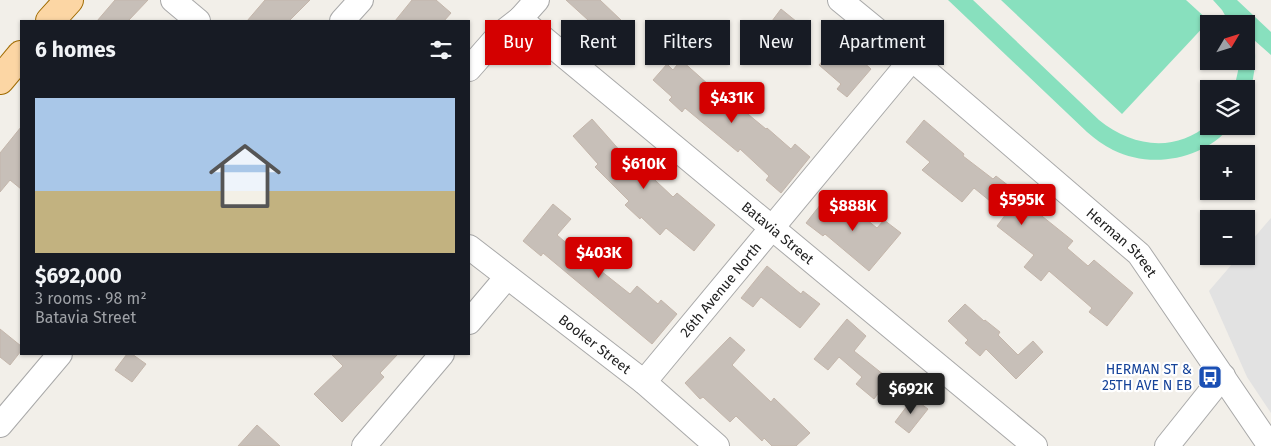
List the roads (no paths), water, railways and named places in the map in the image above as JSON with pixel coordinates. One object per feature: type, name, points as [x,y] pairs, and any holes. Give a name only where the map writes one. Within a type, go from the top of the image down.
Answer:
[{"type":"main road","points":[[51,20],[69,0]]},
{"type":"main road","points":[[0,80],[20,56]]},
{"type":"street","points":[[173,0],[197,20]]},
{"type":"street","points":[[343,20],[361,0]]},
{"type":"street","points":[[470,68],[498,36],[520,19],[537,0]]},
{"type":"street","name":"Herman Street","points":[[840,0],[864,20]]},
{"type":"street","name":"Batavia Street","points":[[520,19],[1035,446]]},
{"type":"street","name":"26th Avenue North","points":[[644,382],[907,65]]},
{"type":"street","name":"Herman Street","points":[[919,65],[1139,254],[1270,446]]},
{"type":"street","name":"Booker Street","points":[[470,248],[644,382],[717,446]]},
{"type":"street","points":[[470,321],[507,277]]},
{"type":"street","points":[[0,425],[59,355]]},
{"type":"street","points":[[364,446],[441,355]]},
{"type":"street","points":[[1167,446],[1223,376]]},
{"type":"place","name":"HERMAN ST & 25TH AVE N EB","points":[[1210,377]]}]
